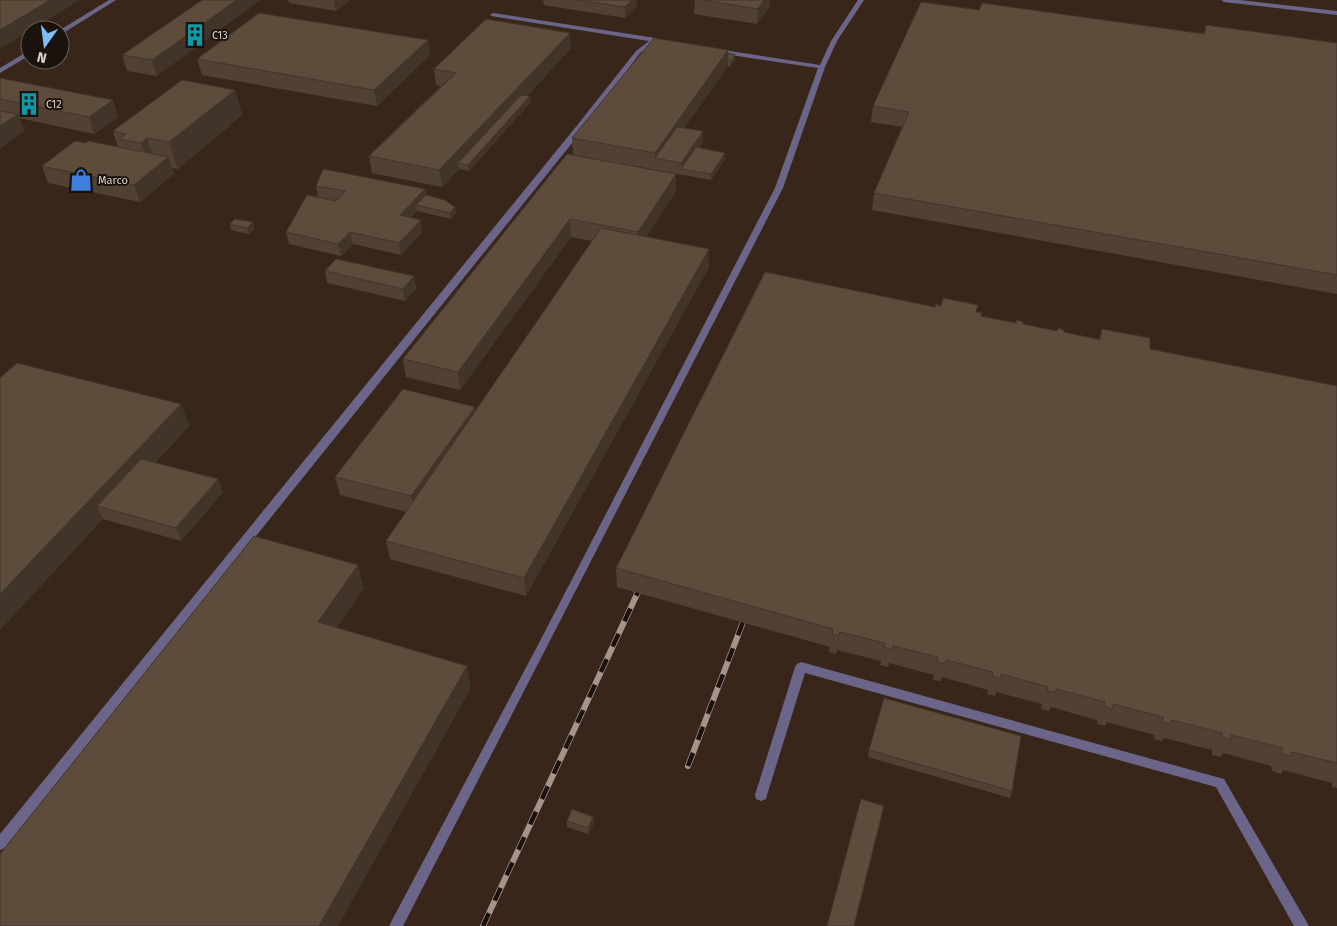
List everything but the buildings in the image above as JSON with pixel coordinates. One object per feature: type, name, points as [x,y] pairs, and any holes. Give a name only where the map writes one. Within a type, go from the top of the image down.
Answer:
[{"type":"street","points":[[70,28],[113,0]]},
{"type":"street","points":[[396,926],[549,636],[780,188],[822,67],[834,41],[861,0]]},
{"type":"street","points":[[1224,0],[1337,13]]},
{"type":"street","points":[[493,14],[664,42]]},
{"type":"street","points":[[0,844],[430,310],[582,125],[638,52],[655,40]]},
{"type":"street","points":[[714,50],[822,67]]},
{"type":"street","points":[[0,71],[20,58]]},
{"type":"street","points":[[761,794],[801,667],[1220,783],[1302,926]]},
{"type":"railway","points":[[483,926],[638,592]]},
{"type":"railway","points":[[688,766],[743,622]]},
{"type":"place","name":"C13","points":[[195,35]]},
{"type":"place","name":"C12","points":[[29,104]]},
{"type":"place","name":"Marco","points":[[81,180]]}]
